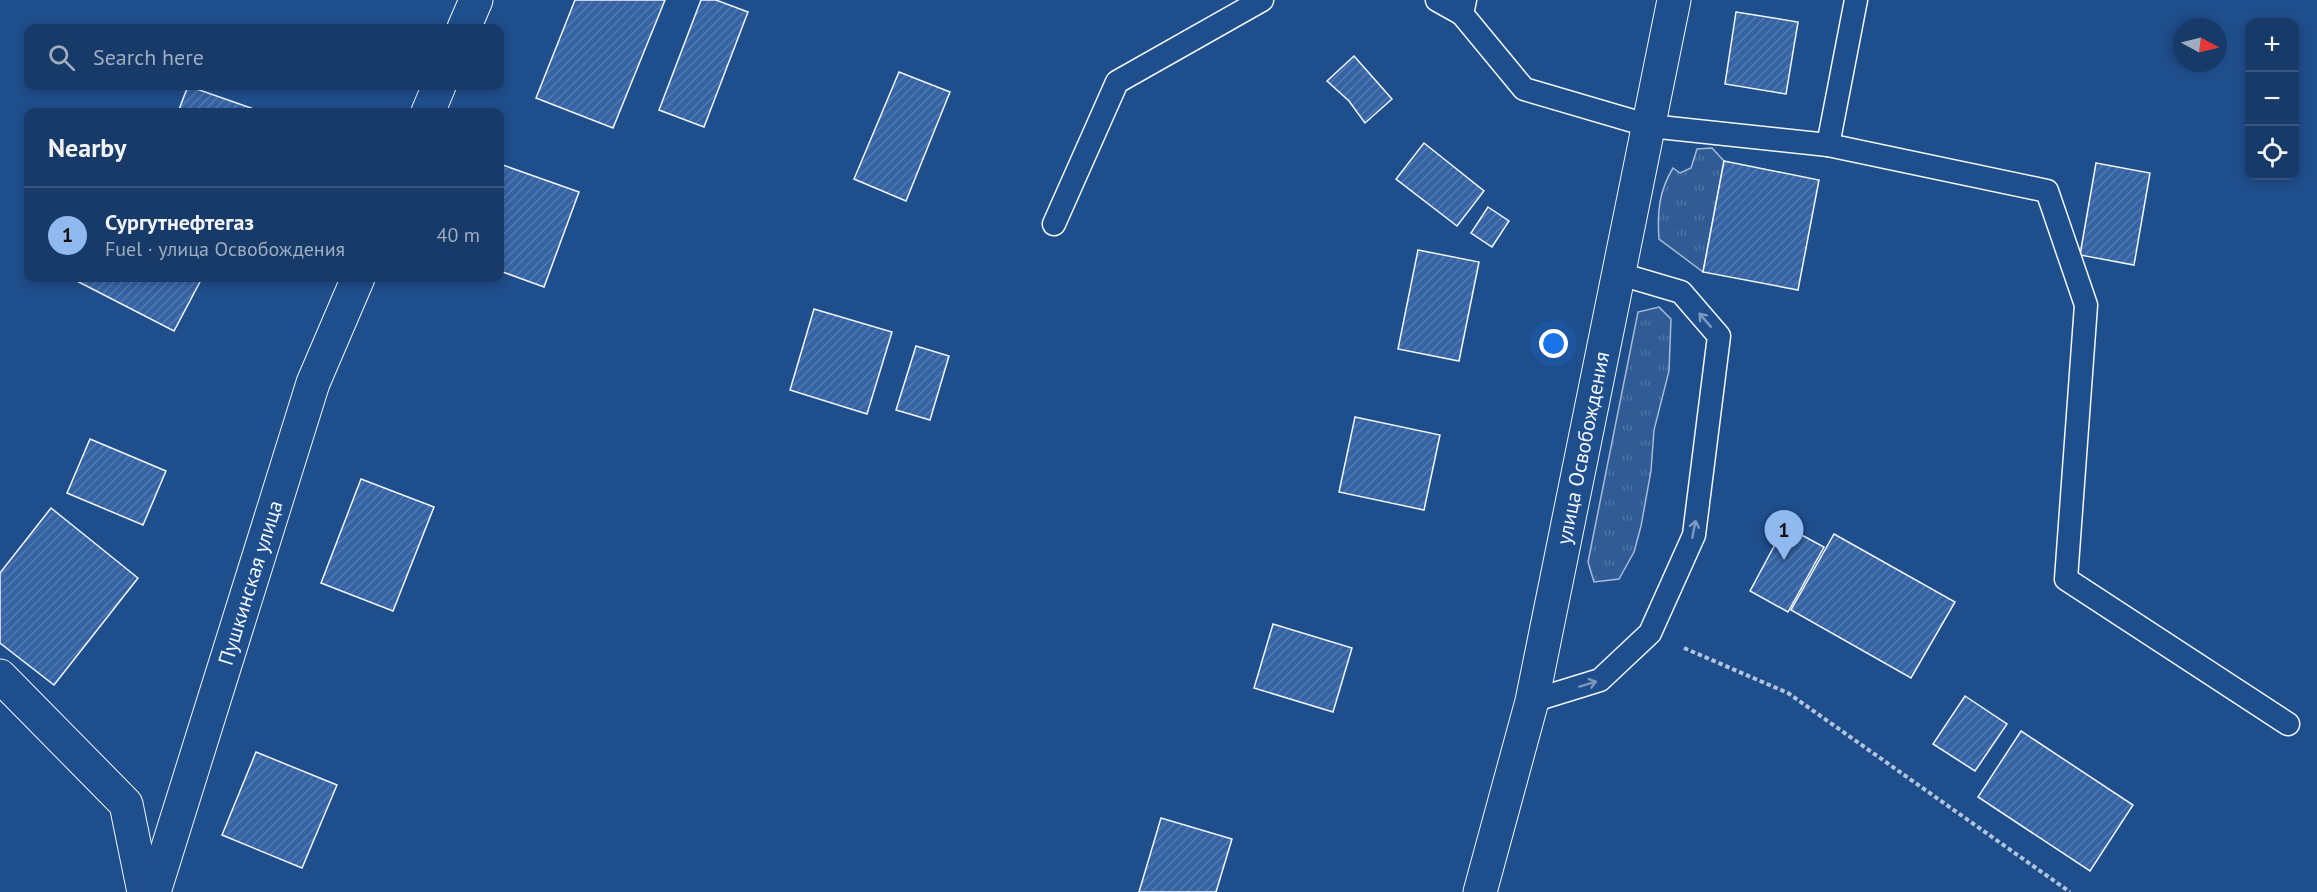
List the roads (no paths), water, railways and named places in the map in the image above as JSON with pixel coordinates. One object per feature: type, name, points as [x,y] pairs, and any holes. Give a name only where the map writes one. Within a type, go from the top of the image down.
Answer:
[{"type":"street","points":[[466,24],[476,0]]},
{"type":"street","name":"улица Освобождения","points":[[1480,892],[1532,701],[1674,0]]},
{"type":"street","points":[[430,108],[437,90]]},
{"type":"street","name":"Пушкинская улица","points":[[154,892],[313,383],[356,282]]},
{"type":"street","points":[[0,676],[126,804],[144,892]]},
{"type":"lane","points":[[1054,224],[1117,82],[1262,0]]},
{"type":"lane","points":[[1437,0],[1464,7],[1524,89],[1650,126],[1828,145],[2047,191],[2086,305],[2066,579],[2288,724]]},
{"type":"lane","points":[[1828,145],[1856,0]]},
{"type":"lane","points":[[1532,701],[1600,680],[1650,633],[1694,535],[1719,336],[1681,292],[1620,274]]},
{"type":"place","name":"Сургутнефтегаз","points":[[1784,560]]}]
